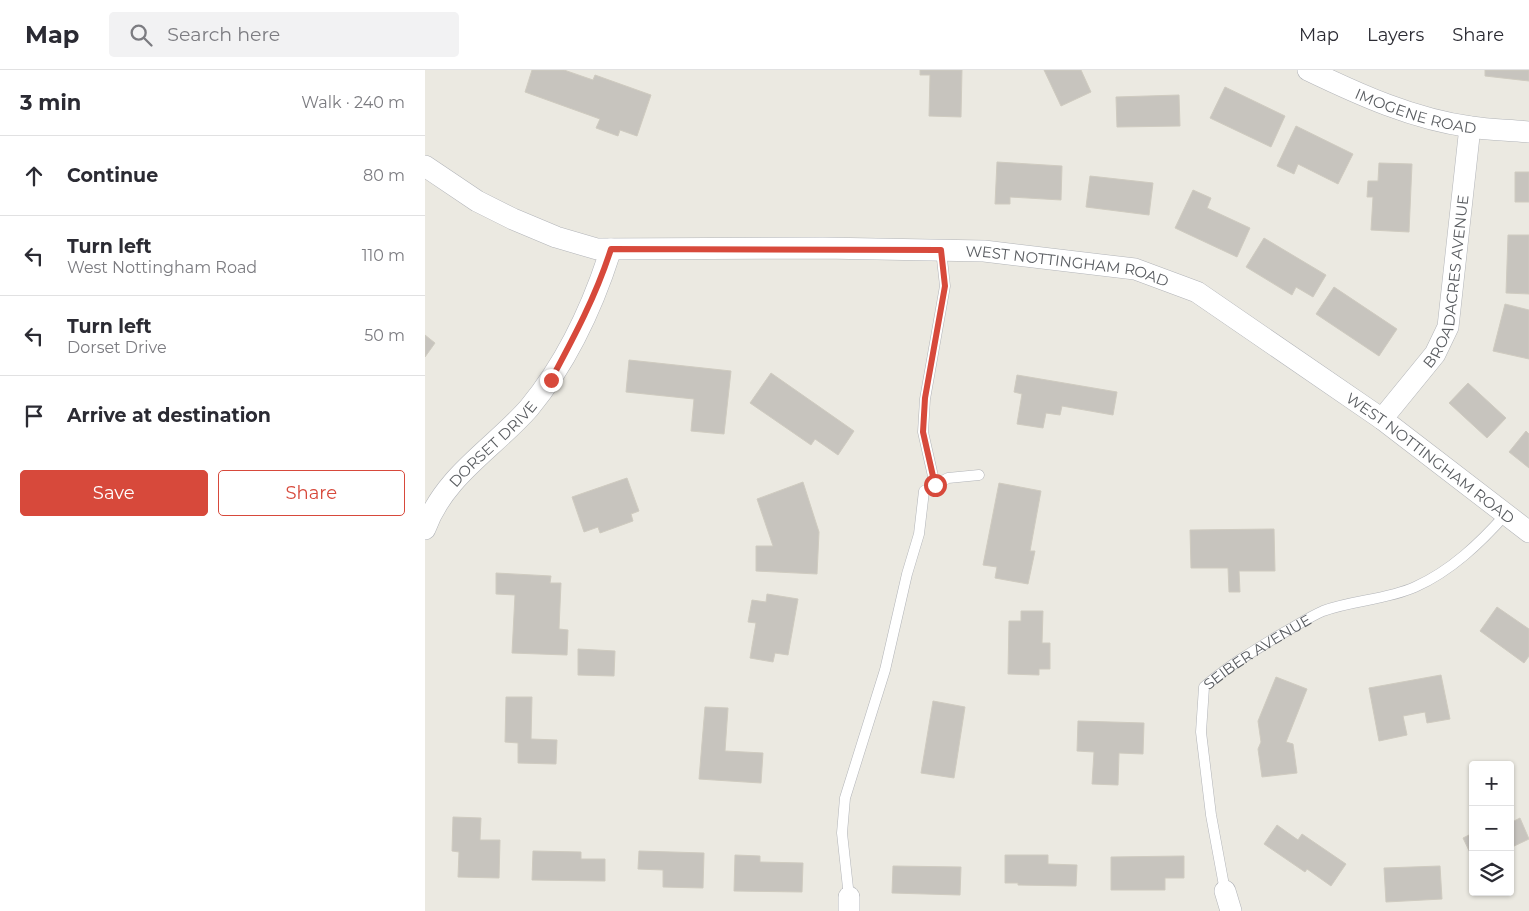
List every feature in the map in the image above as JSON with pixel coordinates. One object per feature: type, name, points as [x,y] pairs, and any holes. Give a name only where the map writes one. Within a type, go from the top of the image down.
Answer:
[{"type":"street","name":"IMOGENE ROAD","points":[[1308,70],[1349,90],[1395,108],[1470,127],[1529,132]]},
{"type":"street","name":"BROADACRES AVENUE","points":[[1382,419],[1435,354],[1448,327],[1470,127]]},
{"type":"street","name":"WEST NOTTINGHAM ROAD","points":[[425,166],[477,201],[513,219],[556,237],[597,249],[984,251],[1107,264],[1135,269],[1197,292],[1382,419],[1529,532]]},
{"type":"street","name":"DORSET DRIVE","points":[[425,529],[445,492],[527,410],[551,380],[601,282],[611,249]]},
{"type":"street","name":"SEIBER AVENUE","points":[[1225,891],[1231,911]]},
{"type":"lane","points":[[935,485],[923,432],[925,398],[945,286],[941,250]]},
{"type":"lane","points":[[849,904],[842,833],[845,798],[885,670],[907,574],[919,534],[924,491],[948,478],[979,475]]},
{"type":"lane","name":"SEIBER AVENUE","points":[[1225,891],[1211,815],[1201,732],[1205,687],[1221,672],[1258,648],[1322,612],[1350,603],[1390,596],[1423,583],[1445,570],[1477,545],[1507,514]]},
{"type":"building","points":[[532,70],[564,70],[593,80],[595,75],[651,95],[637,136],[620,130],[618,136],[596,128],[600,119],[525,92]]},
{"type":"building","points":[[920,70],[962,70],[961,117],[929,116],[930,75],[920,75]]},
{"type":"building","points":[[1044,70],[1081,70],[1091,92],[1061,106]]},
{"type":"building","points":[[1485,70],[1529,70],[1529,81],[1485,76]]},
{"type":"building","points":[[1225,87],[1285,116],[1271,147],[1210,118]]},
{"type":"building","points":[[1179,95],[1180,126],[1117,127],[1116,97]]},
{"type":"building","points":[[1296,126],[1353,154],[1338,184],[1298,164],[1294,174],[1277,166]]},
{"type":"building","points":[[997,162],[1062,166],[1061,200],[1010,197],[1010,204],[995,204]]},
{"type":"building","points":[[1379,163],[1412,164],[1409,232],[1371,230],[1373,197],[1367,197],[1368,181],[1378,181]]},
{"type":"building","points":[[1515,172],[1529,172],[1529,202],[1515,202]]},
{"type":"building","points":[[1090,176],[1153,183],[1149,215],[1086,207]]},
{"type":"building","points":[[1193,190],[1211,198],[1207,208],[1250,228],[1237,257],[1175,228]]},
{"type":"building","points":[[1508,235],[1529,235],[1529,294],[1506,293]]},
{"type":"building","points":[[1264,238],[1326,275],[1313,297],[1296,287],[1292,295],[1246,267]]},
{"type":"building","points":[[1334,287],[1397,329],[1379,356],[1316,314]]},
{"type":"building","points":[[1505,304],[1529,310],[1529,359],[1493,351]]},
{"type":"building","points":[[425,335],[435,343],[425,357]]},
{"type":"building","points":[[629,360],[731,371],[724,434],[691,431],[694,399],[626,392]]},
{"type":"building","points":[[771,373],[854,431],[838,455],[815,439],[811,445],[750,403]]},
{"type":"building","points":[[1017,375],[1117,392],[1113,415],[1062,406],[1060,415],[1046,413],[1043,428],[1017,424],[1022,394],[1014,392]]},
{"type":"building","points":[[1468,383],[1506,418],[1487,438],[1449,403]]},
{"type":"building","points":[[1526,431],[1529,434],[1529,468],[1509,452]]},
{"type":"building","points":[[627,478],[639,511],[631,514],[633,521],[600,533],[598,527],[584,532],[572,497]]},
{"type":"building","points":[[803,482],[819,532],[817,574],[756,571],[756,546],[773,546],[757,499]]},
{"type":"building","points":[[999,483],[1041,491],[1030,551],[1035,551],[1028,584],[995,578],[997,567],[983,565]]},
{"type":"building","points":[[1274,529],[1275,571],[1239,571],[1240,592],[1229,592],[1228,568],[1191,568],[1190,530]]},
{"type":"building","points":[[496,573],[551,576],[550,583],[561,583],[559,629],[568,630],[567,655],[512,653],[515,595],[496,594]]},
{"type":"building","points":[[767,594],[798,599],[788,655],[775,653],[773,662],[750,658],[756,623],[748,622],[752,600],[766,602]]},
{"type":"building","points":[[1497,607],[1529,629],[1529,656],[1524,663],[1480,631]]},
{"type":"building","points":[[1021,611],[1043,611],[1042,643],[1050,643],[1050,669],[1039,669],[1039,675],[1008,674],[1009,621],[1021,621]]},
{"type":"building","points":[[578,649],[615,651],[614,676],[578,675]]},
{"type":"building","points":[[1441,675],[1450,719],[1427,723],[1425,712],[1403,716],[1407,735],[1379,741],[1369,688]]},
{"type":"building","points":[[1276,677],[1307,689],[1286,742],[1293,744],[1297,773],[1262,777],[1258,749],[1261,742],[1258,721]]},
{"type":"building","points":[[506,697],[532,697],[531,739],[557,740],[556,764],[518,763],[518,743],[505,742]]},
{"type":"building","points":[[933,701],[965,707],[954,778],[921,773]]},
{"type":"building","points":[[705,707],[728,708],[725,751],[763,753],[761,783],[699,779]]},
{"type":"building","points":[[1078,721],[1144,723],[1143,754],[1119,753],[1118,785],[1092,784],[1094,752],[1077,751]]},
{"type":"building","points":[[453,817],[481,818],[480,840],[500,840],[499,878],[458,877],[459,852],[452,851]]},
{"type":"building","points":[[1520,818],[1529,839],[1514,846],[1514,821]]},
{"type":"building","points":[[1277,825],[1298,840],[1302,834],[1346,864],[1331,886],[1307,869],[1305,872],[1264,844]]},
{"type":"building","points":[[1469,835],[1469,851],[1463,838]]},
{"type":"building","points":[[533,851],[581,852],[581,859],[605,859],[605,881],[532,880]]},
{"type":"building","points":[[639,851],[704,853],[703,888],[663,887],[663,870],[638,869]]},
{"type":"building","points":[[735,855],[760,856],[760,862],[803,863],[802,892],[734,891]]},
{"type":"building","points":[[1005,855],[1048,855],[1048,864],[1077,865],[1076,886],[1005,883]]},
{"type":"building","points":[[1184,856],[1184,878],[1165,878],[1165,890],[1111,890],[1111,857]]},
{"type":"building","points":[[893,866],[961,867],[960,895],[892,893]]},
{"type":"building","points":[[1440,866],[1442,899],[1386,902],[1384,868]]},
{"type":"route","points":[[551,380],[601,282],[611,249],[823,248],[941,250],[945,286],[925,398],[923,432],[935,485]]}]
